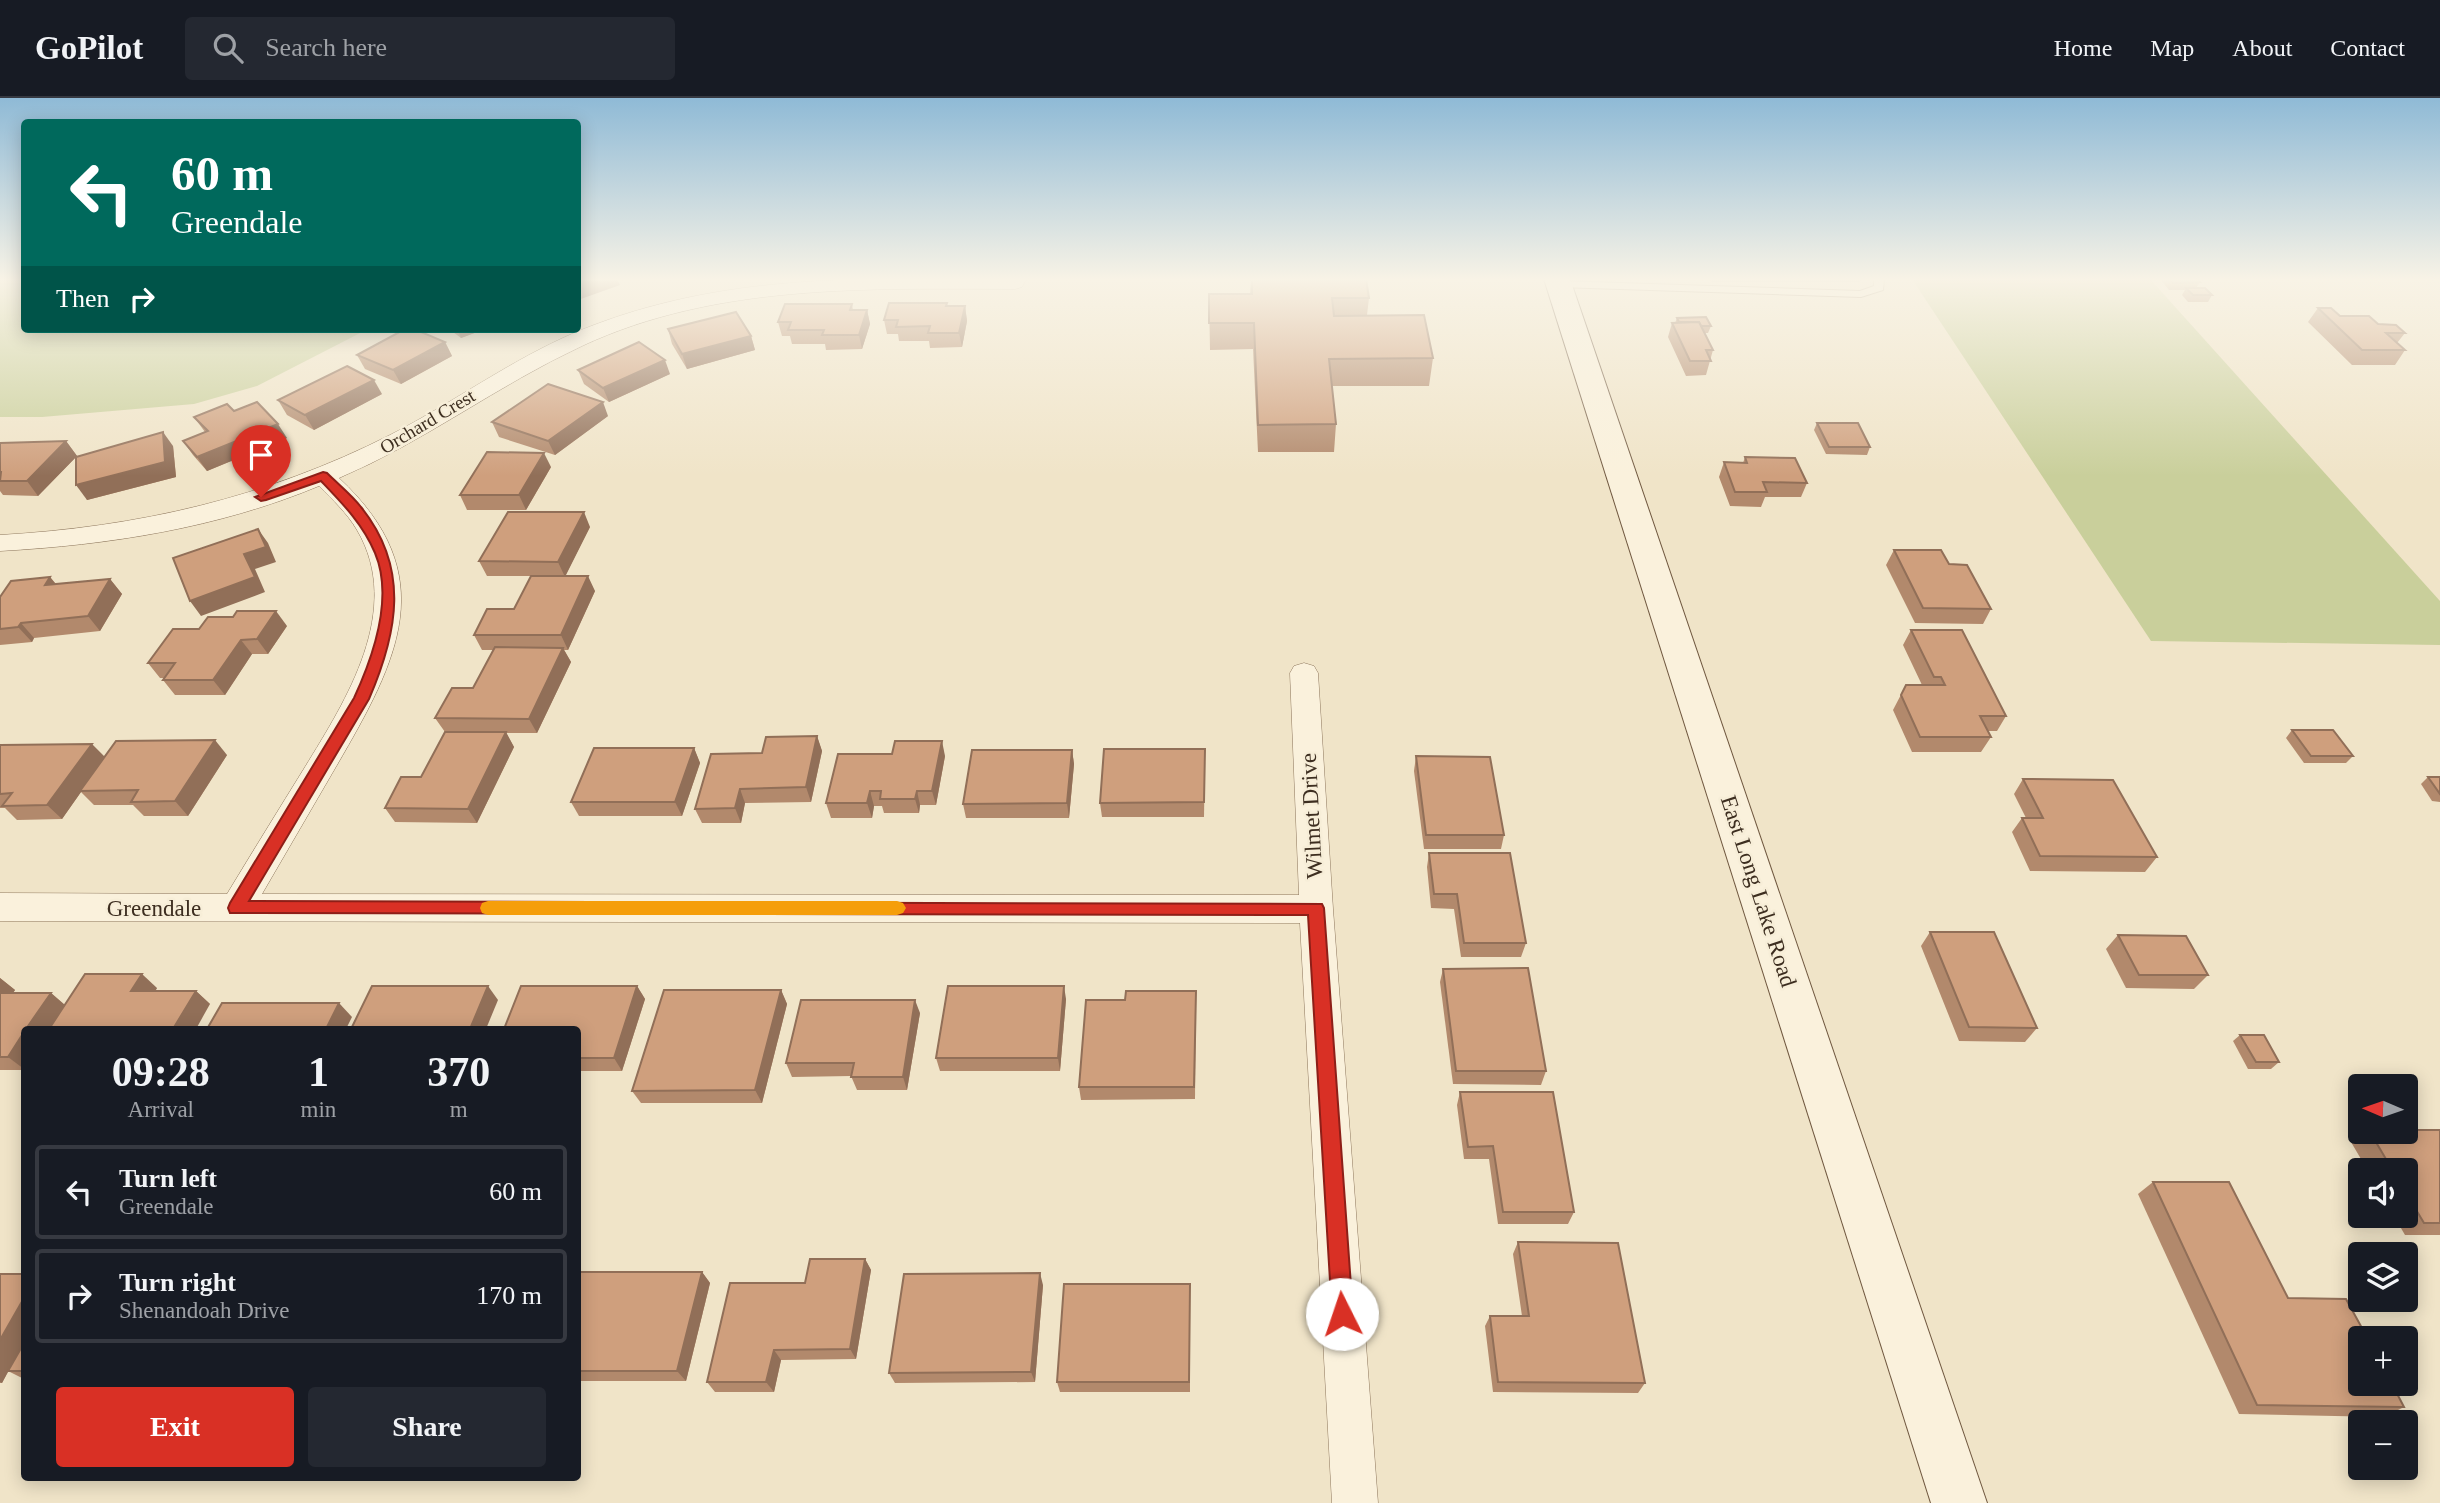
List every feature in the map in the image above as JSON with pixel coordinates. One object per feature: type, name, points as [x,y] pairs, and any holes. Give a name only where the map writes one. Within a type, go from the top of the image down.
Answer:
[{"type":"main road","name":"East Long Lake Road","points":[[1579,345],[1959,1503]]},
{"type":"street","name":"Orchard Crest","points":[[0,543],[75,538],[175,521],[238,506],[323,476],[402,438],[500,377],[565,345]]},
{"type":"street","points":[[236,908],[361,699],[376,665],[385,635],[388,579],[383,554],[357,510],[323,476]]},
{"type":"street","name":"Wilmet Drive","points":[[1304,673],[1316,908],[1355,1503]]},
{"type":"street","name":"Greendale","points":[[0,907],[1316,908]]},
{"type":"green space","points":[[0,345],[338,345],[257,386],[194,404],[42,417],[0,417]]},
{"type":"green space","points":[[1955,345],[2209,345],[2440,601],[2440,645],[2151,641]]},
{"type":"building","points":[[376,345],[440,345],[393,370],[357,355]]},
{"type":"building","points":[[633,345],[643,345],[665,360],[603,388],[578,370]]},
{"type":"building","points":[[677,345],[718,345],[682,354]]},
{"type":"building","points":[[1255,345],[1430,345],[1433,358],[1329,359],[1336,424],[1258,425]]},
{"type":"building","points":[[1682,345],[1710,345],[1713,350],[1706,350],[1711,361],[1690,361]]},
{"type":"building","points":[[2356,345],[2399,345],[2405,350],[2362,350]]},
{"type":"building","points":[[347,366],[374,380],[305,415],[278,400]]},
{"type":"building","points":[[548,384],[603,402],[548,441],[492,422]]},
{"type":"building","points":[[257,402],[278,424],[197,457],[183,441],[208,431],[194,417],[227,404],[234,411]]},
{"type":"building","points":[[1817,423],[1858,423],[1870,447],[1829,447]]},
{"type":"building","points":[[163,432],[165,462],[76,485],[76,457]]},
{"type":"building","points":[[66,441],[27,481],[0,481],[0,443]]},
{"type":"building","points":[[487,452],[544,453],[519,495],[460,495]]},
{"type":"building","points":[[1745,457],[1795,458],[1807,483],[1763,482],[1767,492],[1735,492],[1724,462],[1747,463]]},
{"type":"building","points":[[508,512],[584,512],[558,562],[479,561]]},
{"type":"building","points":[[258,529],[266,547],[244,554],[255,577],[190,601],[173,558]]},
{"type":"building","points":[[1894,550],[1941,550],[1949,564],[1967,565],[1991,609],[1923,608]]},
{"type":"building","points":[[531,576],[588,576],[561,635],[474,635],[487,609],[514,609]]},
{"type":"building","points":[[50,577],[45,585],[110,579],[88,616],[21,623],[18,627],[0,629],[0,597],[11,581]]},
{"type":"building","points":[[237,611],[276,611],[257,639],[241,640],[213,680],[163,680],[175,663],[148,663],[173,629],[199,629],[208,617],[233,617]]},
{"type":"building","points":[[1911,630],[1962,630],[2006,716],[1980,716],[1991,737],[1920,737],[1901,695],[1906,685],[1945,685],[1941,677],[1934,677]]},
{"type":"building","points":[[495,647],[563,648],[529,719],[435,718],[452,688],[473,688]]},
{"type":"building","points":[[2292,730],[2333,730],[2353,756],[2311,756]]},
{"type":"building","points":[[445,732],[506,732],[468,809],[385,808],[401,777],[421,777]]},
{"type":"building","points":[[817,736],[806,787],[740,789],[735,808],[695,809],[711,754],[762,753],[766,737]]},
{"type":"building","points":[[215,740],[175,801],[131,802],[138,790],[80,791],[116,741]]},
{"type":"building","points":[[895,741],[942,741],[932,791],[917,791],[915,799],[880,799],[881,791],[870,791],[867,803],[826,803],[838,754],[892,754]]},
{"type":"building","points":[[92,744],[47,805],[2,806],[12,793],[0,794],[0,745]]},
{"type":"building","points":[[594,748],[694,748],[675,802],[571,802]]},
{"type":"building","points":[[1104,749],[1205,749],[1204,802],[1100,803]]},
{"type":"building","points":[[972,750],[1072,750],[1067,803],[963,804]]},
{"type":"building","points":[[1416,756],[1490,757],[1504,835],[1426,835]]},
{"type":"building","points":[[2428,777],[2440,777],[2440,794]]},
{"type":"building","points":[[2023,779],[2113,780],[2157,857],[2040,856],[2022,818],[2043,818]]},
{"type":"building","points":[[1429,853],[1510,853],[1526,943],[1464,943],[1457,894],[1434,894]]},
{"type":"building","points":[[1930,932],[1994,932],[2037,1028],[1969,1027]]},
{"type":"building","points":[[2118,935],[2186,936],[2208,975],[2139,975]]},
{"type":"building","points":[[1528,968],[1546,1071],[1456,1071],[1443,969]]},
{"type":"building","points":[[85,974],[142,974],[131,991],[196,991],[175,1026],[51,1026]]},
{"type":"building","points":[[372,986],[488,986],[471,1026],[352,1026]]},
{"type":"building","points":[[521,986],[637,986],[614,1058],[581,1058],[581,1026],[505,1026]]},
{"type":"building","points":[[948,986],[1064,986],[1058,1058],[936,1058]]},
{"type":"building","points":[[664,990],[781,990],[755,1090],[632,1091]]},
{"type":"building","points":[[1126,991],[1196,991],[1194,1087],[1079,1087],[1086,1000],[1125,1000]]},
{"type":"building","points":[[0,993],[51,993],[28,1026],[21,1026],[21,1037],[8,1057],[0,1057]]},
{"type":"building","points":[[801,1000],[915,1000],[903,1077],[851,1077],[854,1063],[786,1063]]},
{"type":"building","points":[[222,1003],[339,1003],[328,1026],[209,1026]]},
{"type":"building","points":[[2240,1035],[2264,1035],[2279,1062],[2256,1062]]},
{"type":"building","points":[[1460,1092],[1553,1092],[1574,1212],[1503,1212],[1493,1146],[1468,1147]]},
{"type":"building","points":[[2418,1130],[2440,1130],[2440,1223],[2424,1223],[2418,1213],[2418,1158],[2385,1158],[2377,1144],[2418,1144]]},
{"type":"building","points":[[2153,1182],[2229,1182],[2288,1298],[2346,1299],[2348,1312],[2353,1312],[2361,1326],[2348,1326],[2348,1396],[2398,1396],[2404,1407],[2257,1405]]},
{"type":"building","points":[[1518,1242],[1618,1243],[1645,1383],[1498,1382],[1490,1316],[1529,1316]]},
{"type":"building","points":[[810,1259],[865,1259],[850,1349],[774,1350],[766,1382],[707,1382],[730,1283],[805,1283]]},
{"type":"building","points":[[581,1272],[702,1272],[677,1371],[581,1371]]},
{"type":"building","points":[[1040,1273],[1031,1372],[889,1373],[904,1274]]},
{"type":"building","points":[[0,1274],[21,1274],[21,1303],[0,1340]]},
{"type":"building","points":[[1064,1284],[1190,1284],[1189,1382],[1057,1382]]},
{"type":"building","points":[[21,1348],[21,1371],[8,1371]]},
{"type":"slow traffic","points":[[488,908],[897,908]]},
{"type":"route","points":[[261,497],[323,476],[357,510],[383,554],[388,579],[388,610],[385,635],[376,665],[361,699],[236,908],[1316,908],[1342,1314]]}]
